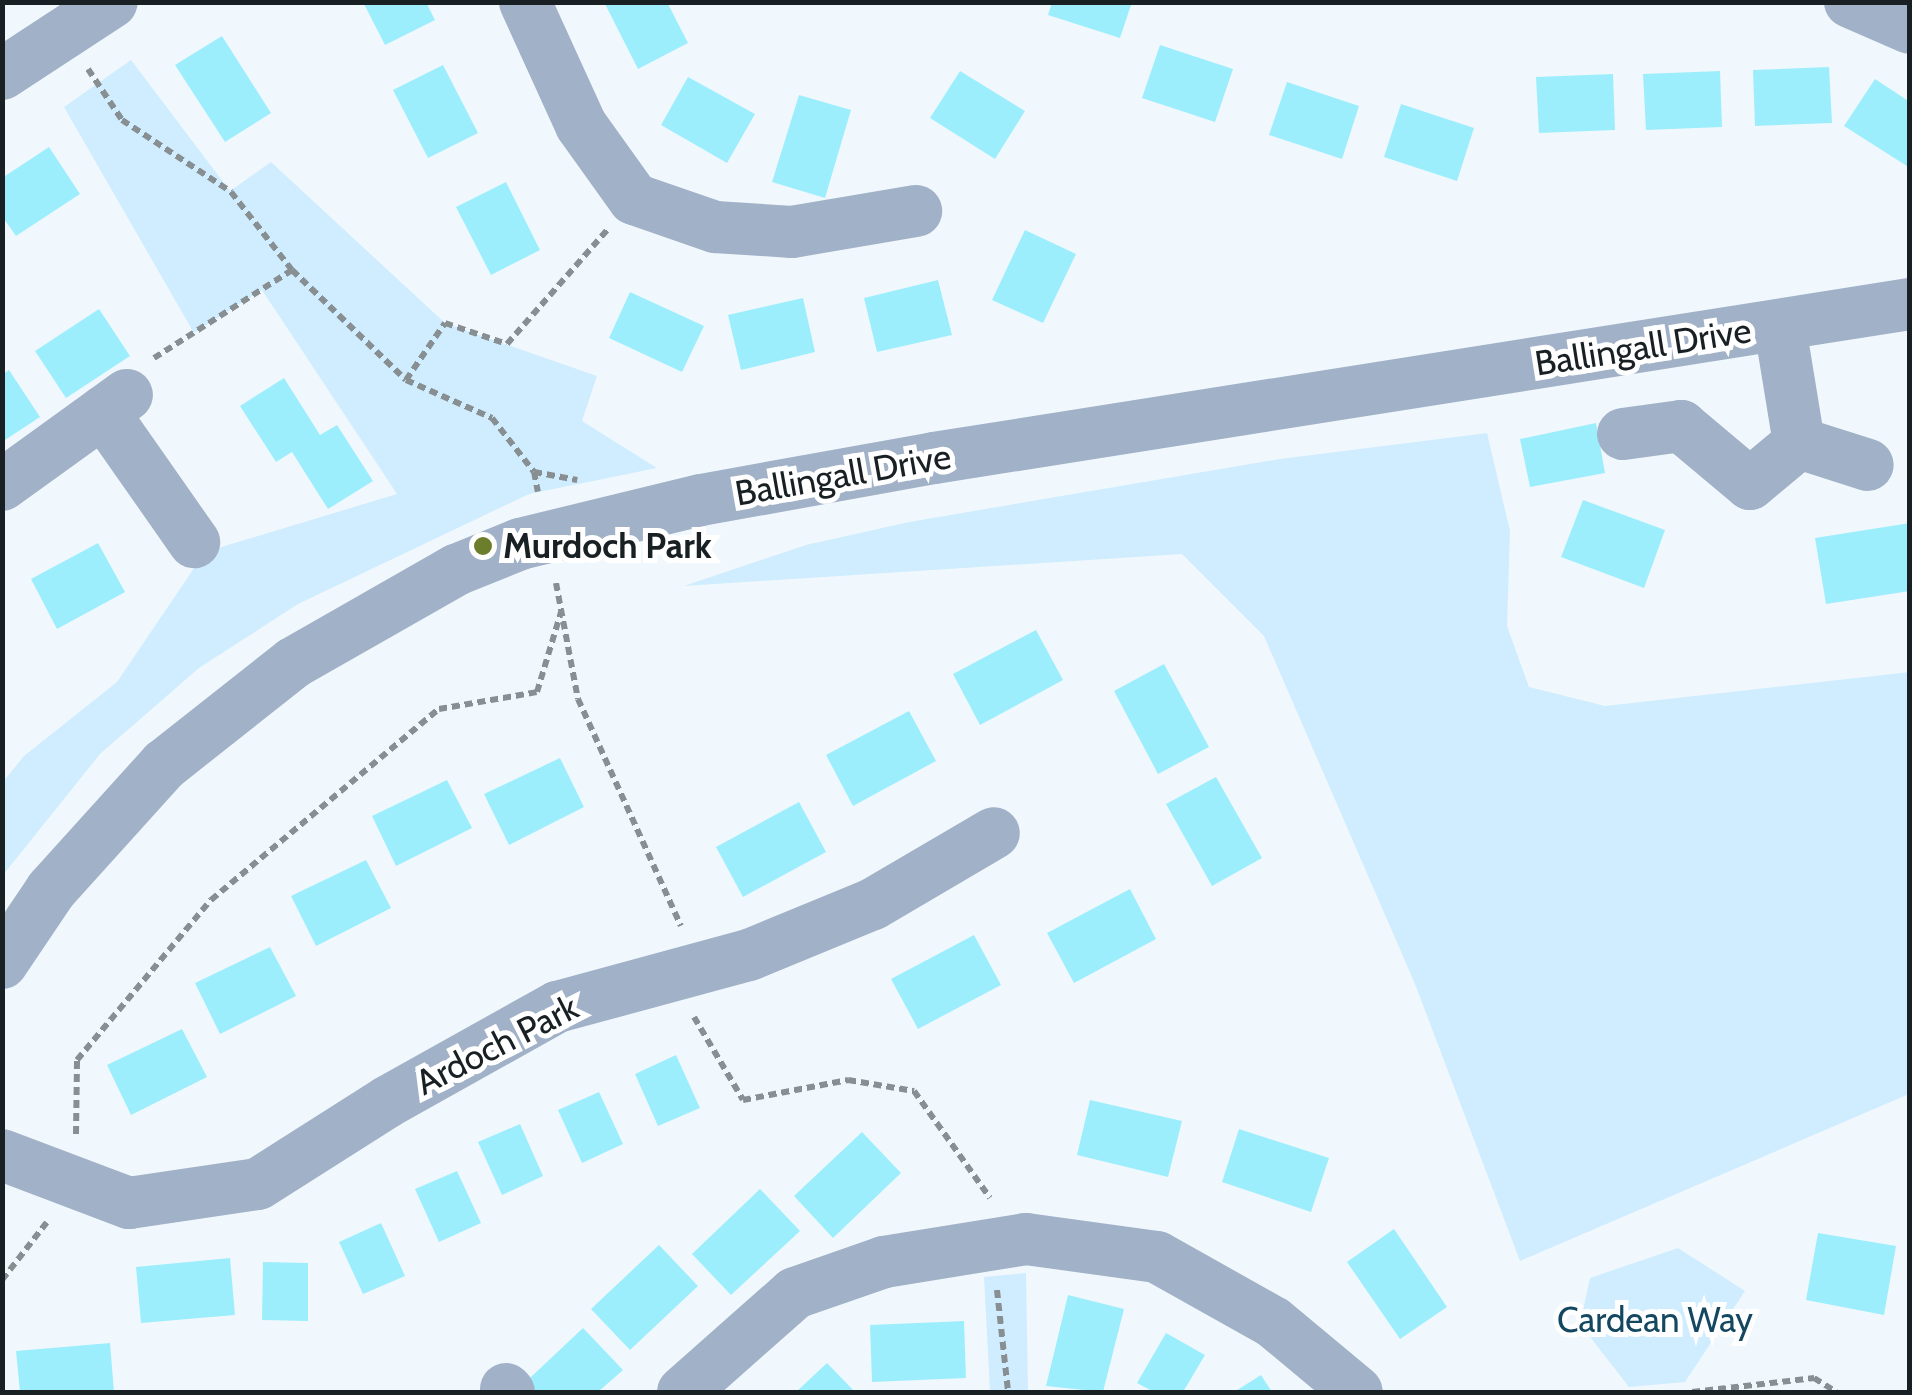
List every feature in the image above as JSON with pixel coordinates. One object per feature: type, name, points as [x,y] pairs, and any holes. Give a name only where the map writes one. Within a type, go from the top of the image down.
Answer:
[{"type":"street","points":[[24,49],[112,2]]},
{"type":"street","points":[[525,2],[581,125],[634,200],[715,226],[792,232],[916,212]]},
{"type":"street","points":[[1850,2],[1910,28]]},
{"type":"street","name":"Ballingall Drive","points":[[2,963],[51,890],[164,765],[278,674],[543,517],[701,500],[934,458],[1910,304]]},
{"type":"street","name":"Ballingall Drive","points":[[1780,327],[1798,443]]},
{"type":"street","points":[[2,485],[115,404],[194,542]]},
{"type":"street","points":[[1624,434],[1681,426],[1750,484],[1798,443],[1868,465]]},
{"type":"street","name":"Ardoch Park","points":[[2,1155],[129,1203],[258,1184],[388,1102],[557,1007],[685,972],[872,904],[994,833]]},
{"type":"street","points":[[688,1391],[795,1293],[884,1262],[1026,1239],[1157,1257],[1273,1322],[1357,1392]]},
{"type":"path","points":[[24,49],[230,192],[292,270],[406,380],[492,418],[534,472],[578,699],[685,972],[742,1100],[848,1080],[914,1091],[988,1190],[1000,1244],[996,1312],[1008,1392]]},
{"type":"path","points":[[406,380],[445,322],[508,344],[634,200]]},
{"type":"path","points":[[115,404],[150,361],[292,270]]},
{"type":"path","points":[[2,1280],[76,1184],[77,1060],[211,900],[438,709],[536,692],[561,611]]},
{"type":"path","points":[[1692,1392],[1814,1378],[1836,1392]]},
{"type":"green space","points":[[131,60],[230,191],[271,162],[445,323],[597,376],[582,421],[657,468],[529,494],[298,604],[199,668],[100,754],[3,875],[3,782],[24,756],[117,682],[205,552],[397,494],[262,290],[194,333],[64,107]]},
{"type":"green space","points":[[1487,433],[1510,531],[1507,626],[1529,687],[1605,706],[1910,672],[1909,1094],[1520,1261],[1415,984],[1264,636],[1182,554],[684,586],[806,545],[909,522],[1280,459]]},
{"type":"green space","name":"Cardean Way","points":[[1678,1248],[1745,1291],[1685,1382],[1629,1387],[1580,1324],[1590,1278]]},
{"type":"green space","points":[[1026,1273],[1028,1392],[990,1392],[984,1277]]},
{"type":"building","points":[[363,2],[426,2],[435,20],[385,45]]},
{"type":"building","points":[[604,2],[667,2],[688,43],[638,69]]},
{"type":"building","points":[[1052,2],[1132,2],[1120,38],[1048,15]]},
{"type":"building","points":[[222,36],[271,113],[225,142],[175,65]]},
{"type":"building","points":[[1160,45],[1233,69],[1215,122],[1142,98]]},
{"type":"building","points":[[443,65],[478,133],[428,158],[393,90]]},
{"type":"building","points":[[1829,67],[1832,123],[1755,126],[1753,70]]},
{"type":"building","points":[[960,71],[1025,111],[995,159],[930,118]]},
{"type":"building","points":[[1720,71],[1722,127],[1646,130],[1643,74]]},
{"type":"building","points":[[1613,74],[1615,130],[1539,133],[1536,77]]},
{"type":"building","points":[[688,77],[755,114],[727,163],[661,125]]},
{"type":"building","points":[[1875,79],[1910,102],[1910,168],[1844,126]]},
{"type":"building","points":[[1287,82],[1359,106],[1342,159],[1269,135]]},
{"type":"building","points":[[799,95],[851,110],[825,198],[772,182]]},
{"type":"building","points":[[1401,104],[1474,128],[1457,181],[1384,157]]},
{"type":"building","points":[[49,147],[80,194],[16,236],[2,216],[2,178]]},
{"type":"building","points":[[506,182],[540,250],[491,275],[456,207]]},
{"type":"building","points":[[1025,230],[1076,254],[1043,323],[992,300]]},
{"type":"building","points":[[938,280],[952,335],[877,352],[864,298]]},
{"type":"building","points":[[630,292],[704,326],[682,372],[609,338]]},
{"type":"building","points":[[803,298],[815,352],[741,370],[728,315]]},
{"type":"building","points":[[99,309],[130,356],[66,398],[35,351]]},
{"type":"building","points":[[9,370],[40,417],[2,442],[2,375]]},
{"type":"building","points":[[284,378],[320,435],[337,425],[373,481],[328,509],[292,452],[276,462],[240,406]]},
{"type":"building","points":[[1596,423],[1605,473],[1530,487],[1520,439]]},
{"type":"building","points":[[1583,500],[1665,530],[1644,588],[1561,557]]},
{"type":"building","points":[[1910,523],[1910,591],[1826,604],[1815,538]]},
{"type":"building","points":[[98,543],[125,592],[57,629],[31,579]]},
{"type":"building","points":[[1036,630],[1063,680],[980,725],[953,674]]},
{"type":"building","points":[[1164,664],[1209,747],[1158,774],[1114,691]]},
{"type":"building","points":[[909,711],[936,761],[853,806],[826,755]]},
{"type":"building","points":[[560,758],[584,807],[509,845],[484,794]]},
{"type":"building","points":[[1216,777],[1262,858],[1212,886],[1166,804]]},
{"type":"building","points":[[447,780],[472,828],[396,866],[372,816]]},
{"type":"building","points":[[799,802],[826,852],[743,897],[716,847]]},
{"type":"building","points":[[366,860],[391,908],[316,946],[291,896]]},
{"type":"building","points":[[1130,889],[1156,939],[1074,983],[1047,933]]},
{"type":"building","points":[[974,935],[1001,985],[918,1029],[891,979]]},
{"type":"building","points":[[270,947],[296,996],[220,1034],[195,983]]},
{"type":"building","points":[[182,1029],[207,1077],[131,1115],[107,1065]]},
{"type":"building","points":[[676,1055],[700,1108],[658,1126],[635,1074]]},
{"type":"building","points":[[599,1092],[623,1144],[582,1163],[558,1110]]},
{"type":"building","points":[[1090,1100],[1182,1121],[1168,1177],[1077,1155]]},
{"type":"building","points":[[520,1124],[543,1176],[502,1195],[478,1142]]},
{"type":"building","points":[[1239,1129],[1329,1158],[1311,1212],[1222,1182]]},
{"type":"building","points":[[862,1132],[901,1173],[833,1238],[794,1196]]},
{"type":"building","points":[[457,1171],[481,1223],[439,1242],[415,1189]]},
{"type":"building","points":[[760,1189],[800,1231],[731,1295],[692,1254]]},
{"type":"building","points":[[381,1223],[405,1276],[363,1294],[339,1242]]},
{"type":"building","points":[[1394,1229],[1447,1307],[1400,1339],[1347,1262]]},
{"type":"building","points":[[1818,1233],[1896,1246],[1884,1315],[1806,1300]]},
{"type":"building","points":[[659,1245],[698,1286],[630,1350],[591,1309]]},
{"type":"building","points":[[230,1258],[235,1315],[141,1323],[136,1267]]},
{"type":"building","points":[[263,1262],[308,1263],[308,1321],[262,1320]]},
{"type":"building","points":[[1068,1295],[1124,1309],[1103,1392],[1046,1386]]},
{"type":"building","points":[[964,1321],[966,1378],[872,1382],[870,1325]]},
{"type":"building","points":[[583,1328],[623,1370],[598,1392],[515,1392]]},
{"type":"building","points":[[1166,1333],[1205,1355],[1183,1392],[1154,1392],[1137,1383]]},
{"type":"building","points":[[110,1343],[114,1392],[20,1392],[16,1351]]},
{"type":"building","points":[[827,1363],[855,1392],[796,1392]]},
{"type":"building","points":[[1261,1375],[1272,1392],[1234,1392]]},
{"type":"place","name":"Murdoch Park","points":[[483,546]]}]
